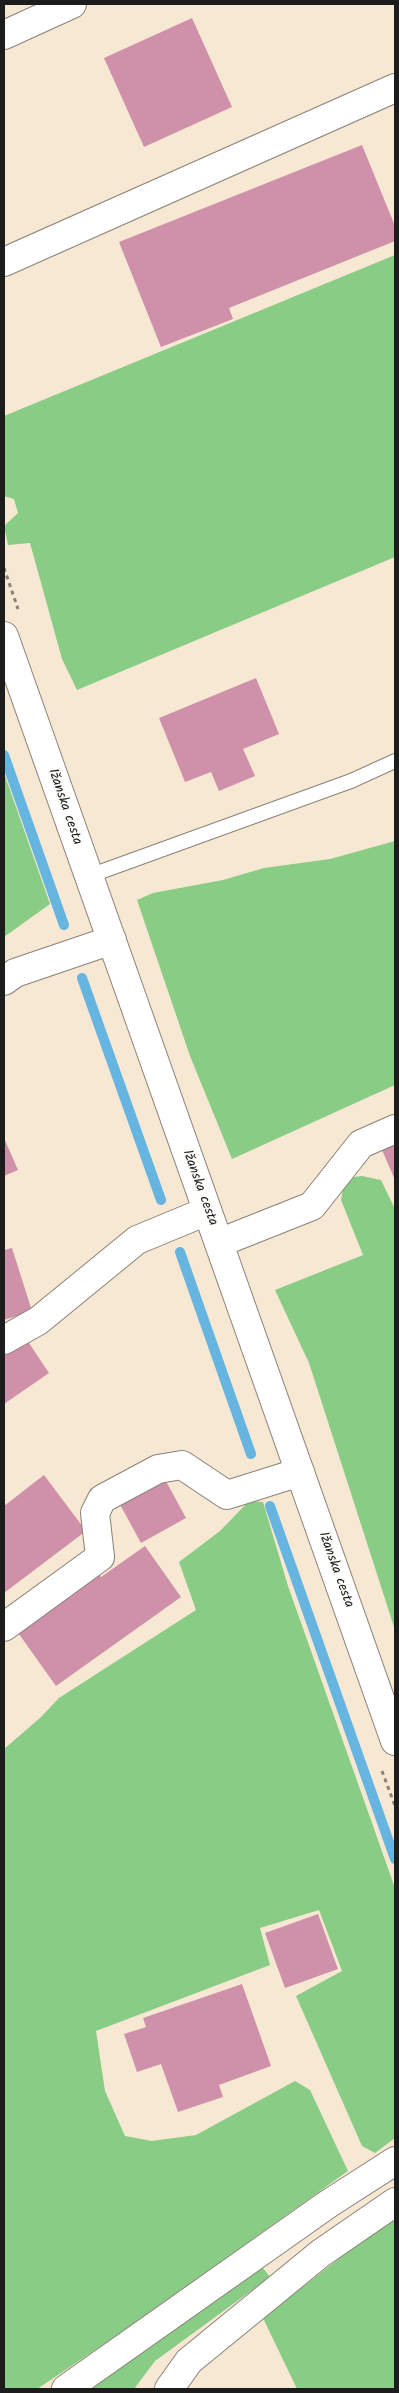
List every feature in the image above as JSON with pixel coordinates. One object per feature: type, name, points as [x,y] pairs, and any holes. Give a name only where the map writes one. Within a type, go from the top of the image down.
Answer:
[{"type":"street","points":[[4,35],[72,4]]},
{"type":"street","points":[[4,262],[395,88]]},
{"type":"street","name":"Ižanska cesta","points":[[4,636],[395,1741]]},
{"type":"street","points":[[4,981],[15,973],[112,940]]},
{"type":"street","points":[[219,1243],[312,1206],[361,1144],[395,1129]]},
{"type":"street","points":[[4,1340],[38,1321],[137,1240],[207,1211]]},
{"type":"street","points":[[4,1628],[100,1557],[95,1513],[102,1499],[158,1469],[182,1464],[227,1495],[300,1472]]},
{"type":"street","points":[[66,2389],[328,2204],[395,2161]]},
{"type":"street","points":[[169,2389],[188,2361],[321,2253],[395,2202]]},
{"type":"lane","points":[[89,876],[351,781],[395,761]]},
{"type":"green space","points":[[395,255],[395,557],[77,690],[62,659],[30,543],[8,545],[4,526],[18,513],[14,499],[4,496],[4,416]]},
{"type":"green space","points":[[4,773],[50,904],[4,937]]},
{"type":"green space","points":[[395,841],[395,1085],[232,1159],[190,1056],[137,900],[153,893],[223,880],[264,868],[330,859]]},
{"type":"green space","points":[[362,1176],[381,1180],[395,1209],[395,1630],[309,1363],[275,1290],[363,1255],[341,1200],[345,1178]]},
{"type":"green space","points":[[249,1501],[263,1502],[288,1586],[395,1888],[395,2138],[375,2153],[362,2146],[296,1996],[342,1971],[319,1910],[260,1928],[270,1965],[96,2031],[105,2091],[125,2136],[152,2141],[196,2135],[295,2081],[310,2090],[348,2171],[125,2330],[37,2389],[4,2389],[4,1749],[40,1718],[59,1698],[196,1610],[179,1562],[220,1531]]},
{"type":"green space","points":[[395,2219],[395,2389],[297,2389],[263,2318],[350,2250]]},
{"type":"green space","points":[[259,2263],[270,2277],[155,2361],[134,2389],[76,2389]]},
{"type":"building","points":[[192,18],[232,107],[144,147],[104,58]]},
{"type":"building","points":[[362,145],[395,226],[395,241],[229,308],[233,319],[161,347],[119,242]]},
{"type":"building","points":[[256,678],[279,734],[243,749],[255,776],[219,791],[211,772],[185,782],[159,718]]},
{"type":"building","points":[[4,1138],[18,1170],[4,1176]]},
{"type":"building","points":[[395,1144],[395,1180],[382,1150]]},
{"type":"building","points":[[12,1248],[32,1311],[4,1320],[4,1250]]},
{"type":"building","points":[[27,1340],[49,1373],[4,1404],[4,1356]]},
{"type":"building","points":[[162,1474],[186,1518],[141,1543],[117,1499]]},
{"type":"building","points":[[44,1475],[86,1531],[4,1593],[4,1506]]},
{"type":"building","points":[[145,1546],[181,1597],[56,1686],[14,1627],[95,1569],[101,1577]]},
{"type":"building","points":[[318,1914],[338,1969],[285,1988],[265,1933]]},
{"type":"building","points":[[242,1984],[271,2066],[219,2085],[223,2097],[178,2112],[161,2064],[137,2072],[124,2034],[146,2027],[143,2018]]},
{"type":"waterway","points":[[4,755],[64,925]]},
{"type":"waterway","points":[[82,978],[161,1200]]},
{"type":"waterway","points":[[180,1252],[251,1454]]},
{"type":"waterway","points":[[270,1506],[395,1859]]}]
